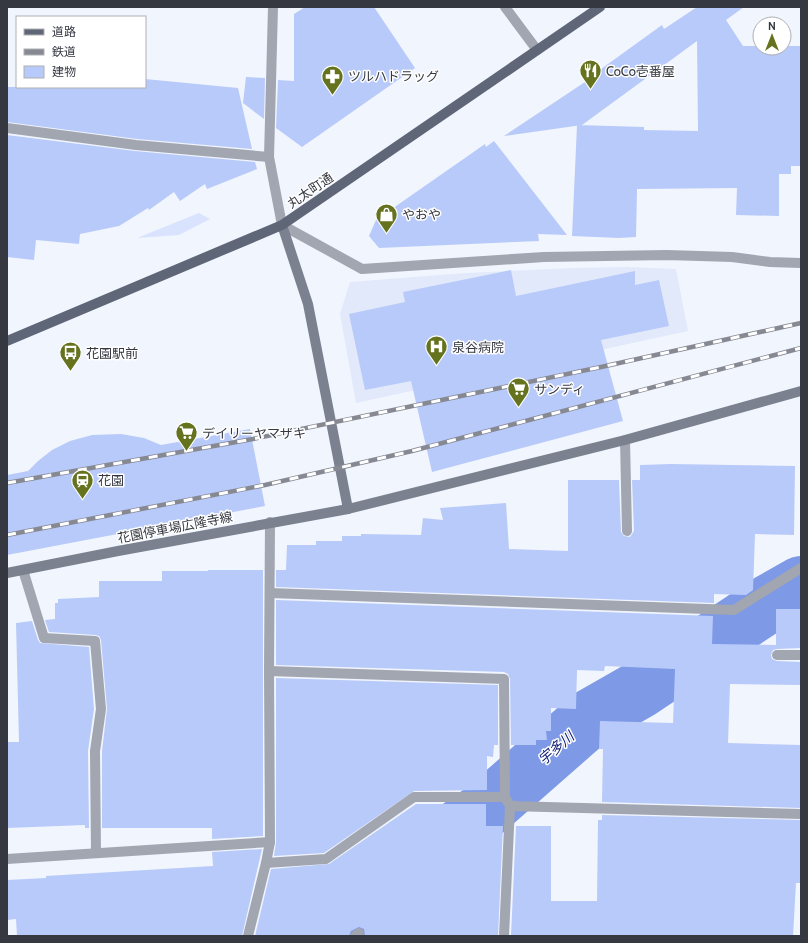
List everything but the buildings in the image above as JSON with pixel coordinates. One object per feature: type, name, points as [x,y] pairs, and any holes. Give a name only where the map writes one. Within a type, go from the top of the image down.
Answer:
[{"type":"main road","name":"丸太町通","points":[[7,341],[282,225],[600,7]]},
{"type":"street","points":[[273,7],[269,157],[282,225],[308,304],[348,509]]},
{"type":"street","points":[[505,7],[538,50]]},
{"type":"street","points":[[7,128],[136,145],[269,157]]},
{"type":"street","points":[[282,225],[362,269],[544,257],[667,255],[801,263]]},
{"type":"street","name":"花園停車場広隆寺線","points":[[7,573],[270,522],[348,509],[625,440],[801,391]]},
{"type":"street","points":[[625,440],[627,532]]},
{"type":"street","points":[[248,936],[270,842],[270,522]]},
{"type":"street","points":[[270,593],[734,610],[801,568]]},
{"type":"street","points":[[23,570],[44,638],[95,641],[102,709],[95,751],[96,853]]},
{"type":"street","points":[[777,656],[801,654]]},
{"type":"street","points":[[269,671],[504,679],[505,774],[507,801],[504,936]]},
{"type":"street","points":[[266,863],[326,859],[414,797],[475,798],[507,801],[801,814]]},
{"type":"street","points":[[7,859],[270,842]]},
{"type":"shaded area","points":[[199,213],[210,219],[179,235],[137,238]]},
{"type":"shaded area","name":"泉谷病院","points":[[628,267],[676,269],[688,331],[356,403],[340,314],[350,282],[466,273]]},
{"type":"waterway","name":"宇多川","points":[[329,936],[430,848],[485,810],[590,718],[639,690],[771,602],[801,585]]},
{"type":"railway","points":[[7,483],[253,439],[601,367],[801,323]]},
{"type":"railway","points":[[7,535],[265,485],[412,451],[801,348]]},
{"type":"place","name":"CoCo壱番屋","points":[[590,90]]},
{"type":"place","name":"ツルハドラッグ","points":[[332,96]]},
{"type":"place","name":"やおや","points":[[386,234]]},
{"type":"place","name":"泉谷病院","points":[[436,366]]},
{"type":"place","name":"花園駅前","points":[[70,372]]},
{"type":"place","name":"サンディ","points":[[519,408]]},
{"type":"place","name":"デイリーヤマザキ","points":[[186,452]]},
{"type":"place","name":"花園","points":[[82,500]]}]
